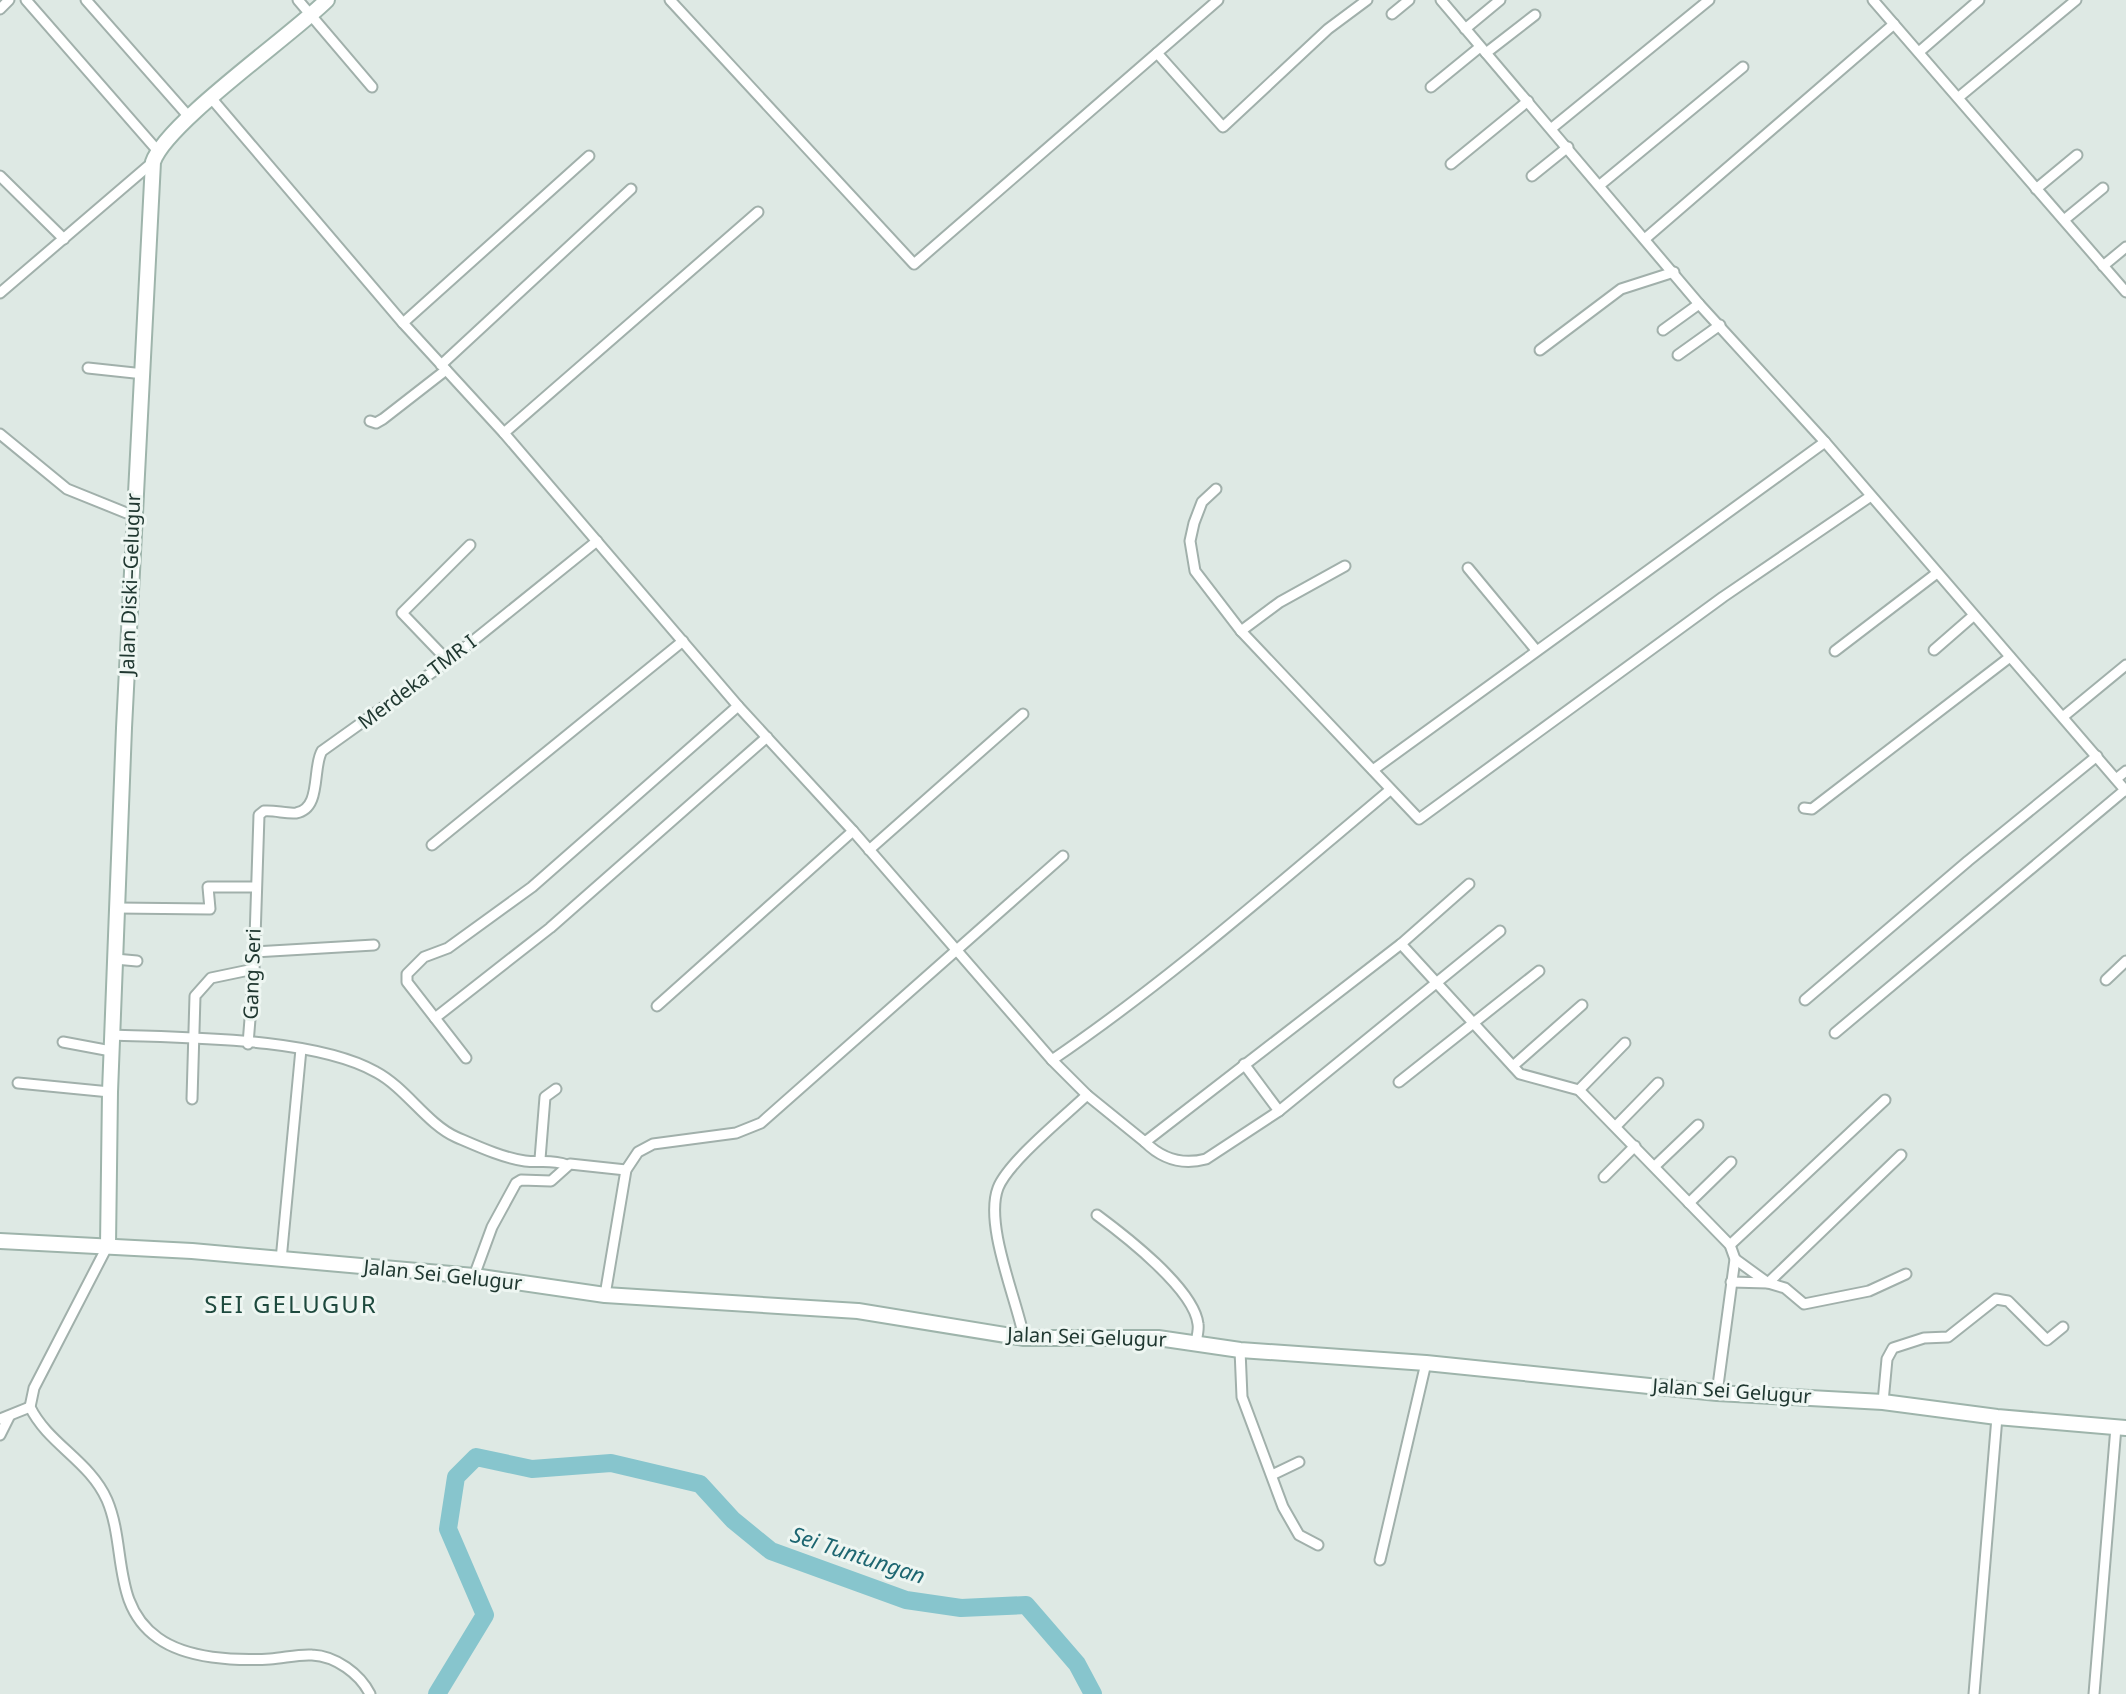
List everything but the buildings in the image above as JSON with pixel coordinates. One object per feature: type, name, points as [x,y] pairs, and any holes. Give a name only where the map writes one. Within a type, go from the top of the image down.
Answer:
[{"type":"main road","points":[[155,156],[190,118],[327,0]]},
{"type":"main road","name":"Jalan Diski–Gelugur","points":[[108,1245],[117,908],[134,516],[155,156]]},
{"type":"main road","name":"Jalan Sei Gelugur","points":[[0,1241],[108,1245],[474,1276],[605,1295],[858,1311],[1024,1338],[1118,1335],[1196,1342],[1240,1350],[1426,1363],[1717,1393],[1883,1402],[1997,1417],[2121,1427]]},
{"type":"street","points":[[0,9],[9,0]]},
{"type":"street","points":[[0,293],[155,156],[26,0]]},
{"type":"street","points":[[86,0],[190,118]]},
{"type":"street","points":[[298,0],[372,87]]},
{"type":"street","points":[[670,0],[914,264],[1218,0]]},
{"type":"street","points":[[1157,53],[1223,127],[1328,29],[1367,0]]},
{"type":"street","points":[[1392,14],[1409,0]]},
{"type":"street","points":[[1441,0],[1699,304],[1825,442],[2126,791],[1835,1033]]},
{"type":"street","points":[[1465,29],[1500,0]]},
{"type":"street","points":[[1552,128],[1709,0]]},
{"type":"street","points":[[1873,0],[2126,292]]},
{"type":"street","points":[[1919,52],[1979,0]]},
{"type":"street","points":[[1959,97],[2076,0]]},
{"type":"street","points":[[1431,87],[1535,15]]},
{"type":"street","points":[[1646,238],[1894,24]]},
{"type":"street","points":[[1600,185],[1743,67]]},
{"type":"street","points":[[212,99],[403,323],[504,433],[738,706],[853,831],[1052,1060],[1087,1095],[1165,1157],[1196,1162],[1206,1159],[1279,1111],[1500,931]]},
{"type":"street","points":[[1451,164],[1528,101]]},
{"type":"street","points":[[1532,176],[1568,147]]},
{"type":"street","points":[[2036,189],[2077,155]]},
{"type":"street","points":[[403,323],[589,156]]},
{"type":"street","points":[[0,176],[64,239]]},
{"type":"street","points":[[2064,220],[2103,188]]},
{"type":"street","points":[[370,421],[376,423],[383,419],[444,368],[631,189]]},
{"type":"street","points":[[504,433],[758,212]]},
{"type":"street","points":[[2103,266],[2126,247]]},
{"type":"street","points":[[1540,350],[1621,289],[1674,272]]},
{"type":"street","points":[[1663,330],[1699,304]]},
{"type":"street","points":[[1678,355],[1720,325]]},
{"type":"street","points":[[88,368],[144,374]]},
{"type":"street","points":[[0,434],[67,489],[134,516]]},
{"type":"street","points":[[1373,770],[1825,442]]},
{"type":"street","points":[[1216,489],[1202,502],[1194,523],[1190,541],[1192,566],[1241,631],[1414,816],[1425,818],[1723,597],[1871,496]]},
{"type":"street","name":"Merdeka TMR I","points":[[259,815],[264,811],[296,813],[306,808],[311,802],[317,760],[322,751],[448,661],[597,541]]},
{"type":"street","points":[[448,661],[402,613],[470,545]]},
{"type":"street","points":[[1241,631],[1280,602],[1345,566]]},
{"type":"street","points":[[1468,568],[1536,650]]},
{"type":"street","points":[[1835,651],[1937,573]]},
{"type":"street","points":[[1934,650],[1973,616]]},
{"type":"street","points":[[432,845],[683,641]]},
{"type":"street","points":[[1804,808],[1812,809],[2010,657]]},
{"type":"street","points":[[2064,716],[2126,665]]},
{"type":"street","points":[[466,1058],[407,982],[407,974],[424,957],[448,948],[501,912],[738,706]]},
{"type":"street","points":[[869,850],[1023,714]]},
{"type":"street","points":[[435,1018],[550,928],[767,737]]},
{"type":"street","points":[[1805,1000],[2097,756]]},
{"type":"street","points":[[2116,779],[2126,771]]},
{"type":"street","points":[[1052,1060],[1100,1028],[1246,912],[1390,790]]},
{"type":"street","name":"Gang Seri","points":[[63,1042],[112,1043],[191,1038],[248,1044],[259,815]]},
{"type":"street","points":[[657,1006],[853,831]]},
{"type":"street","points":[[605,1295],[626,1170],[638,1152],[653,1144],[736,1133],[761,1123],[1063,856]]},
{"type":"street","points":[[1145,1142],[1401,944],[1469,884]]},
{"type":"street","points":[[117,908],[210,909],[208,887],[256,887]]},
{"type":"street","points":[[1401,944],[1525,1077],[1579,1090],[1730,1245],[1735,1259],[1717,1393]]},
{"type":"street","points":[[254,952],[374,945]]},
{"type":"street","points":[[115,959],[137,961]]},
{"type":"street","points":[[2106,980],[2126,961]]},
{"type":"street","points":[[192,1099],[191,1038],[195,996],[204,983],[221,974],[254,969]]},
{"type":"street","points":[[1399,1082],[1539,971]]},
{"type":"street","points":[[1513,1066],[1582,1005]]},
{"type":"street","points":[[1579,1090],[1625,1043]]},
{"type":"street","points":[[248,1044],[330,1052],[377,1072],[401,1088],[452,1135],[523,1161],[540,1159],[567,1165],[576,1163],[626,1170]]},
{"type":"street","points":[[281,1260],[301,1049]]},
{"type":"street","points":[[1244,1064],[1279,1111]]},
{"type":"street","points":[[18,1083],[110,1092]]},
{"type":"street","points":[[1616,1126],[1658,1083]]},
{"type":"street","points":[[540,1159],[545,1097],[556,1089]]},
{"type":"street","points":[[1024,1338],[1003,1258],[996,1217],[998,1189],[1007,1172],[1087,1095]]},
{"type":"street","points":[[1730,1245],[1885,1100]]},
{"type":"street","points":[[1655,1166],[1698,1125]]},
{"type":"street","points":[[1604,1177],[1635,1146]]},
{"type":"street","points":[[1768,1283],[1901,1155]]},
{"type":"street","points":[[1689,1203],[1731,1162]]},
{"type":"street","points":[[474,1276],[492,1227],[516,1183],[521,1180],[551,1181],[567,1165]]},
{"type":"street","points":[[1097,1215],[1153,1260],[1190,1304],[1198,1323],[1196,1342]]},
{"type":"street","points":[[108,1245],[34,1388],[30,1407],[38,1421],[90,1472],[100,1487],[111,1511],[129,1607],[157,1638],[185,1650],[241,1660],[320,1656],[351,1671],[370,1694]]},
{"type":"street","points":[[1735,1259],[1768,1283]]},
{"type":"street","points":[[1731,1282],[1768,1283],[1785,1288],[1800,1303],[1817,1303],[1869,1291],[1906,1274]]},
{"type":"street","points":[[1883,1402],[1887,1359],[1893,1348],[1924,1338],[1948,1337],[1996,1299],[2008,1301],[2047,1340],[2063,1327]]},
{"type":"street","points":[[1240,1350],[1242,1397],[1283,1507],[1299,1535],[1318,1545]]},
{"type":"street","points":[[1380,1560],[1426,1363]]},
{"type":"street","points":[[0,1435],[5,1418],[30,1407]]},
{"type":"street","points":[[1974,1694],[1997,1417]]},
{"type":"street","points":[[2094,1694],[2121,1427]]},
{"type":"street","points":[[1272,1475],[1299,1462]]},
{"type":"waterway","name":"Sei Tuntungan","points":[[437,1694],[485,1615],[448,1529],[456,1477],[476,1457],[532,1469],[611,1463],[700,1484],[733,1520],[771,1551],[906,1600],[961,1608],[1026,1605],[1077,1664],[1093,1694]]},
{"type":"district","name":"SEI GELUGUR","points":[[291,1305]]}]
